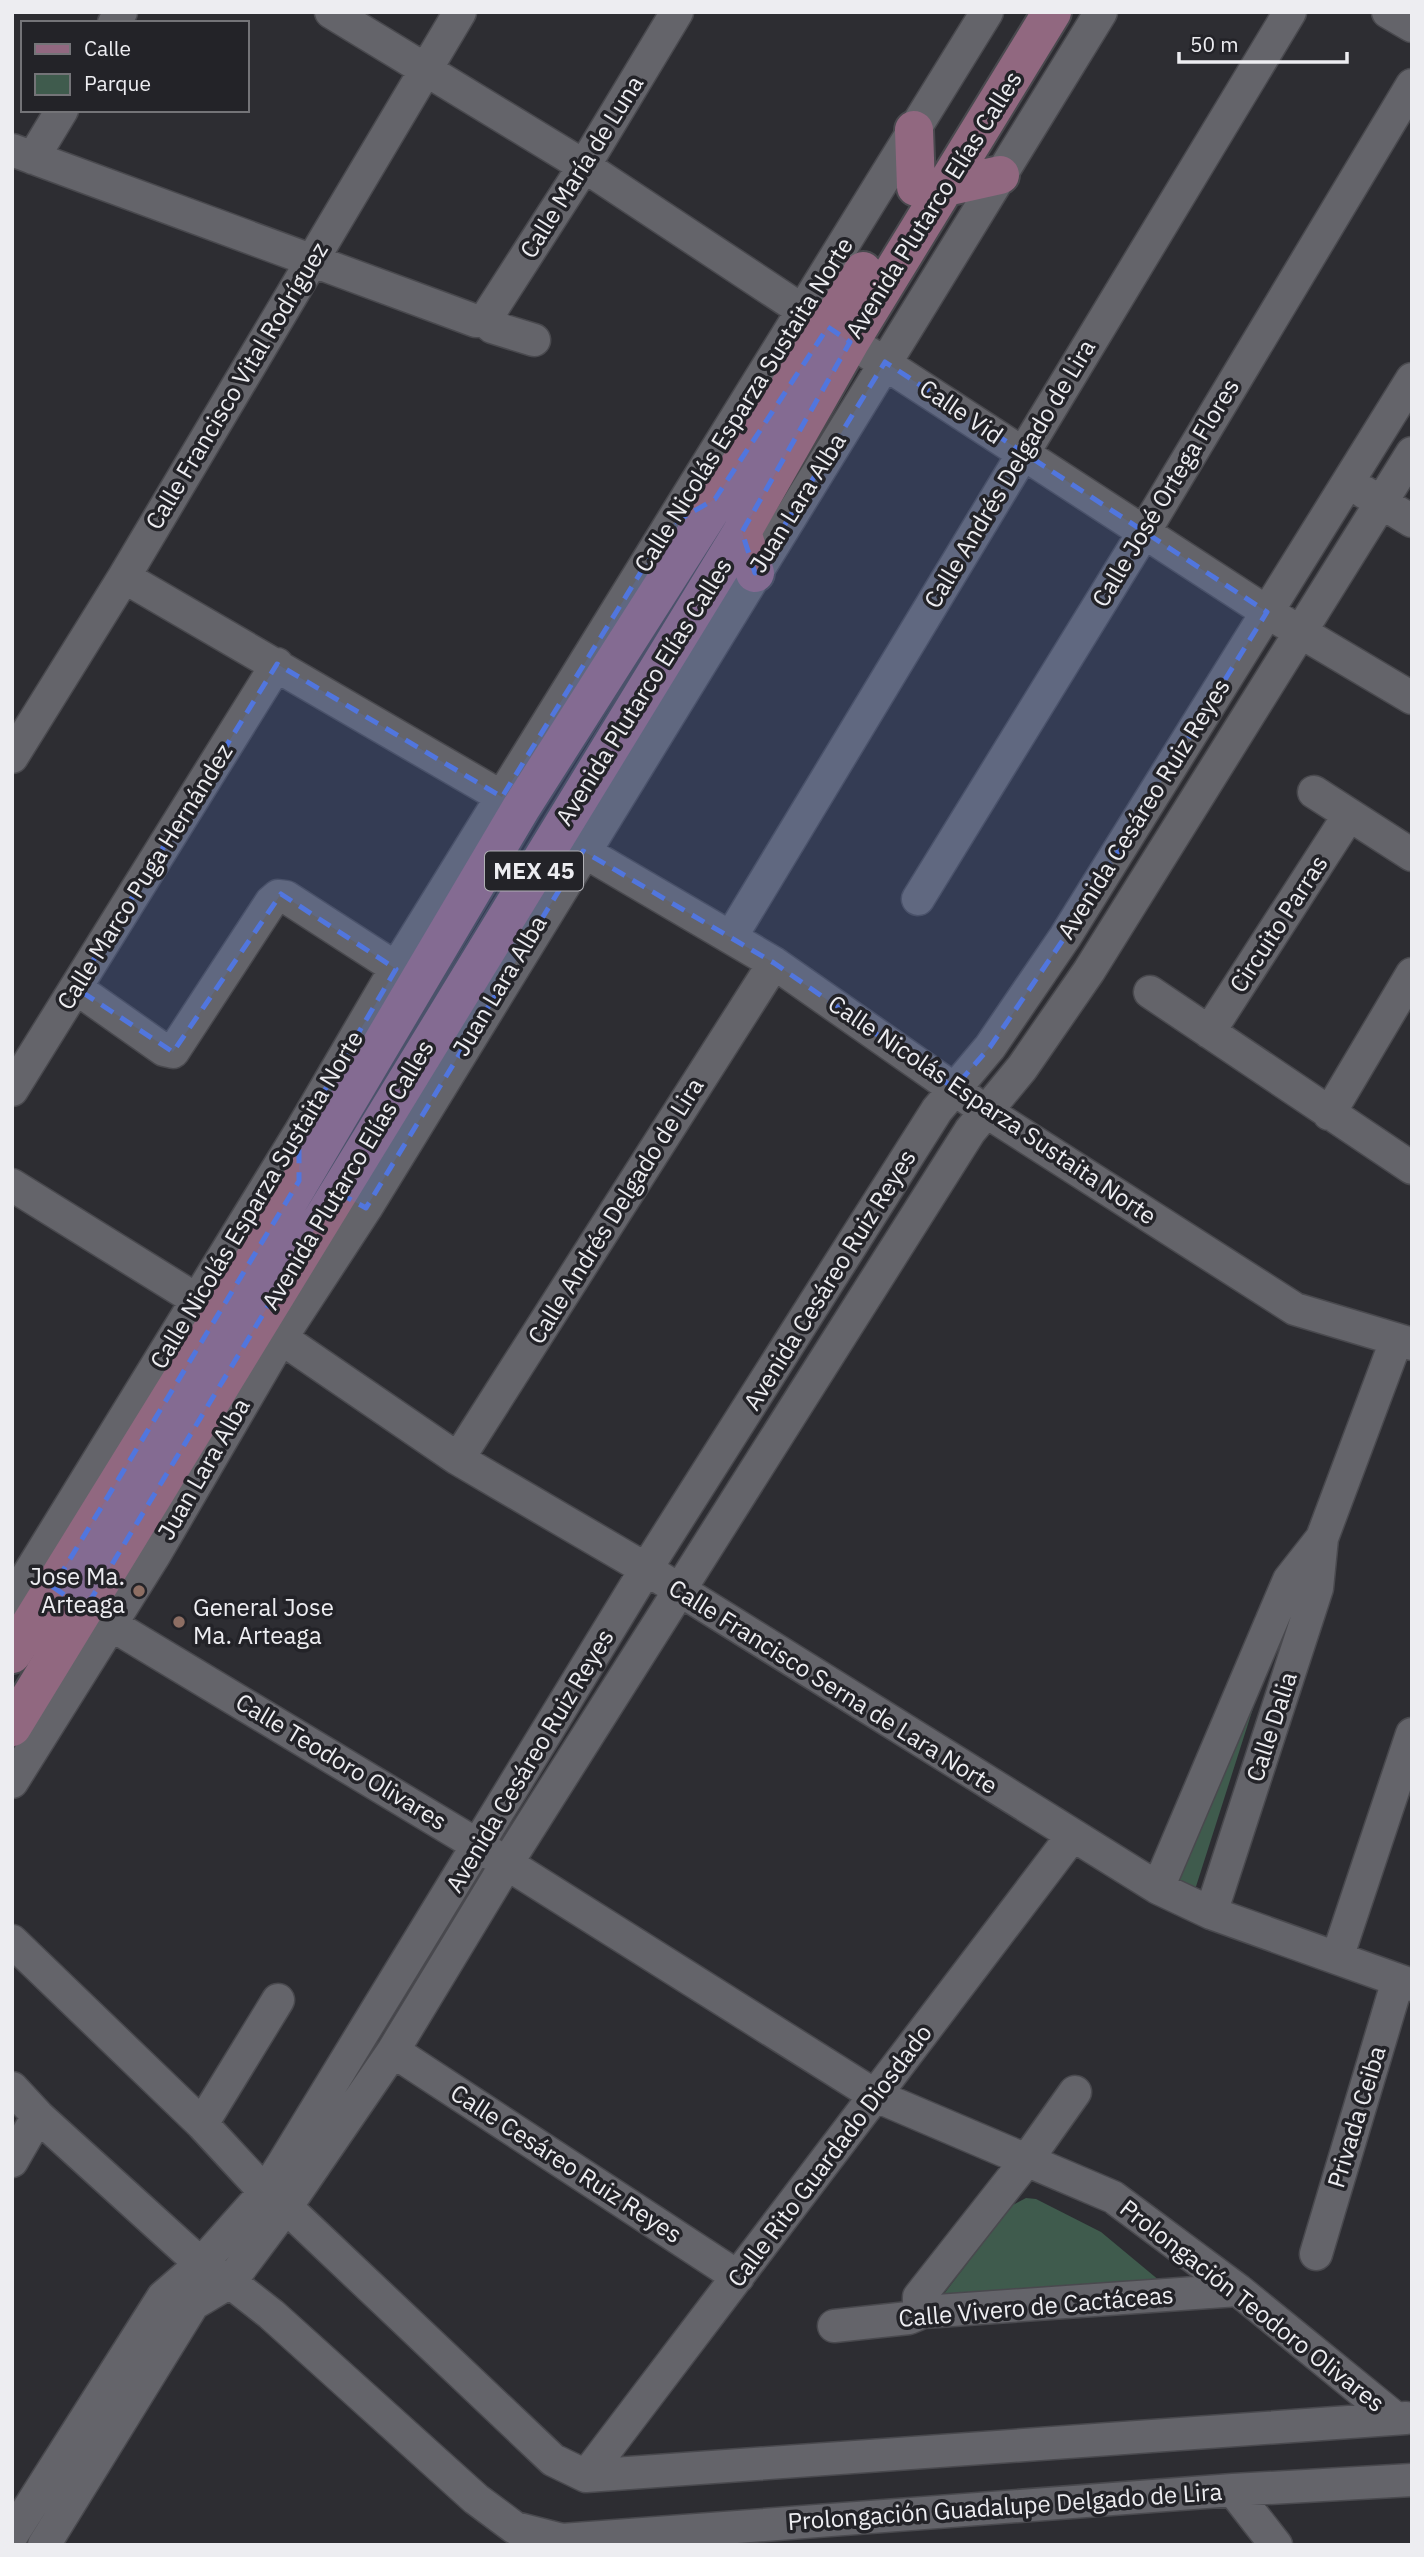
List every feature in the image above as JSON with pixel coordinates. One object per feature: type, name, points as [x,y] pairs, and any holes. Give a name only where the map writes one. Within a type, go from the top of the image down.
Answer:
[{"type":"main road","name":"Avenida Plutarco Elías Calles","points":[[931,187],[1022,12]]},
{"type":"main road","name":"Avenida Plutarco Elías Calles","points":[[12,1654],[26,1583],[222,1314],[299,1181],[405,969],[521,808],[827,326],[931,187],[1052,12]]},
{"type":"main road","points":[[914,131],[931,187],[1000,175]]},
{"type":"main road","name":"Avenida Plutarco Elías Calles","points":[[12,1727],[98,1616],[351,1200],[459,993],[742,532],[827,326]]},
{"type":"main road","points":[[670,525],[715,499]]},
{"type":"main road","points":[[742,532],[755,573]]},
{"type":"main road","points":[[459,993],[499,986]]},
{"type":"main road","points":[[299,1134],[299,1181]]},
{"type":"street","name":"Calle Vid","points":[[331,12],[584,166],[1267,612],[1412,698]]},
{"type":"street","name":"Calle Francisco Vital Rodríguez","points":[[12,757],[124,577],[460,12]]},
{"type":"street","name":"Calle María de Luna","points":[[485,320],[584,166],[677,12]]},
{"type":"street","name":"Calle Nicolás Esparza Sustaita Norte","points":[[26,1583],[299,1134],[405,969],[502,797],[670,525],[827,326],[914,131],[987,12]]},
{"type":"street","name":"Juan Lara Alba","points":[[12,1782],[98,1616],[281,1338],[351,1200],[499,986],[1101,12]]},
{"type":"street","name":"Calle Andrés Delgado de Lira","points":[[731,937],[1290,12]]},
{"type":"street","points":[[1388,12],[1412,26]]},
{"type":"street","name":"Calle José Ortega Flores","points":[[918,900],[1144,532],[1412,85]]},
{"type":"street","points":[[60,112],[23,154],[476,321],[485,320],[492,327],[534,340]]},
{"type":"street","name":"Avenida Cesáreo Ruiz Reyes","points":[[275,2199],[479,1846],[646,1569],[954,1088],[990,1047],[1065,937],[1412,379]]},
{"type":"street","name":"Avenida Cesáreo Ruiz Reyes","points":[[275,2199],[393,2051],[678,1591],[970,1131],[1022,1069],[1089,971],[1412,453]]},
{"type":"street","points":[[1348,483],[1412,521]]},
{"type":"street","points":[[124,577],[502,797]]},
{"type":"street","name":"Calle Marco Puga Hernández","points":[[12,1090],[277,664]]},
{"type":"street","points":[[1314,792],[1412,855]]},
{"type":"street","name":"Circuito Parras","points":[[1209,1032],[1349,815]]},
{"type":"street","name":"Calle Nicolás Esparza Sustaita Norte","points":[[583,851],[774,963],[987,1112],[1295,1309],[1404,1343]]},
{"type":"street","points":[[76,988],[164,1050],[173,1052],[271,902],[278,896],[286,897],[405,969]]},
{"type":"street","name":"Calle Andrés Delgado de Lira","points":[[458,1459],[774,963]]},
{"type":"street","points":[[1329,1114],[1412,974]]},
{"type":"street","points":[[1150,992],[1412,1168]]},
{"type":"street","points":[[12,1185],[197,1300]]},
{"type":"street","name":"Calle Francisco Serna de Lara Norte","points":[[281,1338],[458,1459],[646,1569],[1158,1888],[1211,1913],[1405,1983]]},
{"type":"street","name":"Calle Dalia","points":[[1158,1888],[1289,1580],[1322,1538],[1404,1343]]},
{"type":"street","name":"Calle Dalia","points":[[1211,1913],[1317,1588],[1322,1538]]},
{"type":"street","name":"Calle Teodoro Olivares","points":[[26,1583],[98,1616],[479,1846],[876,2096]]},
{"type":"street","points":[[1337,1958],[1412,1734]]},
{"type":"street","name":"Calle Rito Guardado Diosdado","points":[[586,2476],[1072,1836]]},
{"type":"street","points":[[12,1941],[202,2124],[275,2199],[553,2460],[586,2476],[1404,2418]]},
{"type":"street","name":"Privada Ceiba","points":[[1316,2254],[1405,1983]]},
{"type":"street","points":[[202,2124],[278,2000]]},
{"type":"street","name":"Calle Cesáreo Ruiz Reyes","points":[[393,2051],[738,2277]]},
{"type":"street","name":"Prolongación Guadalupe Delgado de Lira","points":[[12,2088],[38,2116],[201,2264],[230,2282],[392,2420],[476,2499],[516,2528],[562,2540],[1233,2490],[1412,2480]]},
{"type":"street","points":[[923,2312],[919,2307],[919,2297],[1026,2161],[1075,2092]]},
{"type":"street","name":"Prolongación Teodoro Olivares","points":[[876,2096],[1113,2197],[1404,2418]]},
{"type":"street","points":[[12,2161],[38,2116]]},
{"type":"street","points":[[12,2535],[163,2297],[275,2199]]},
{"type":"street","points":[[44,2545],[193,2304],[230,2282],[275,2199]]},
{"type":"street","name":"Calle Vivero de Cactáceas","points":[[834,2326],[909,2318],[923,2312],[1238,2290]]},
{"type":"street","points":[[1233,2490],[1276,2545]]},
{"type":"highlighted area","points":[[828,327],[850,342],[742,532],[755,573],[885,362],[1267,612],[1065,937],[990,1047],[954,1088],[774,963],[583,851],[366,1208],[337,1192],[85,1609],[53,1587],[299,1181],[299,1134],[396,969],[281,894],[173,1052],[76,988],[277,664],[502,797],[670,525],[715,499]]},
{"type":"green space","points":[[1288,1599],[1192,1899],[1172,1893]]},
{"type":"green space","points":[[1026,2198],[1036,2199],[1101,2232],[1166,2286],[937,2303],[1011,2206]]},
{"type":"place","name":"Jose Ma. Arteaga","points":[[139,1591]]},
{"type":"place","name":"General Jose Ma. Arteaga","points":[[179,1622]]}]
